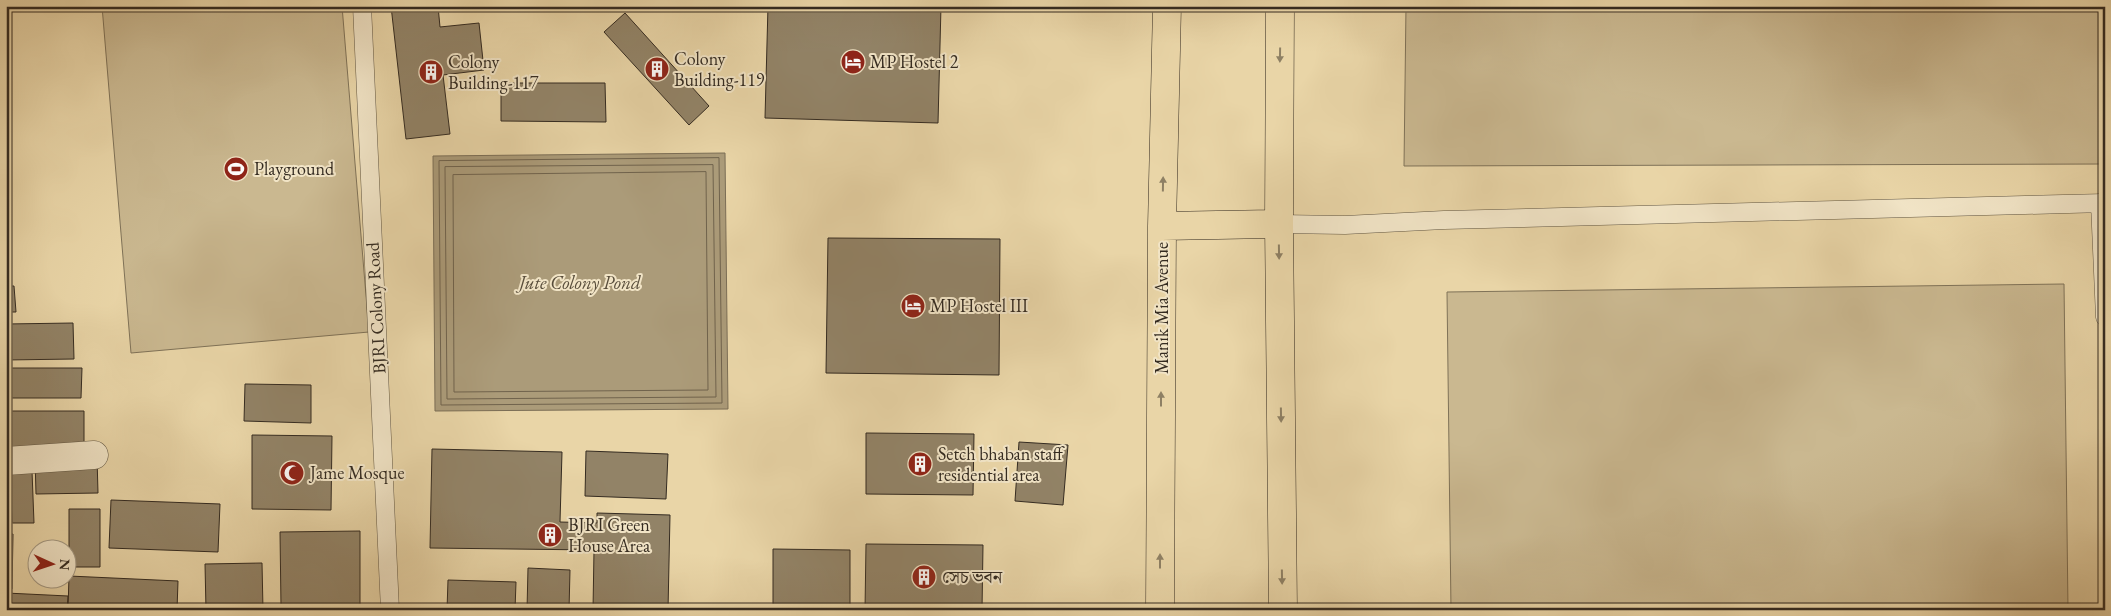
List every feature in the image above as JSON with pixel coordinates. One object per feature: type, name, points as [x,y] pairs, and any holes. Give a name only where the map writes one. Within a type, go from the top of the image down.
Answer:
[{"type":"highway","name":"Manik Mia Avenue","points":[[1160,610],[1162,226],[1167,6]]},
{"type":"highway","points":[[1280,6],[1279,224],[1283,610]]},
{"type":"highway","points":[[1162,226],[1279,224]]},
{"type":"street","points":[[6,461],[94,455]]},
{"type":"lane","name":"BJRI Colony Road","points":[[362,6],[390,610]]},
{"type":"lane","points":[[1279,224],[1345,225],[1452,220],[2102,203],[2105,318]]},
{"type":"shaded area","name":"Playground","points":[[102,6],[342,6],[369,332],[131,353]]},
{"type":"shaded area","points":[[1406,6],[2105,6],[2105,164],[1404,166]]},
{"type":"shaded area","points":[[2064,284],[2068,610],[1451,610],[1447,292]]},
{"type":"water","name":"Jute Colony Pond","points":[[725,153],[728,409],[435,411],[433,156]]},
{"type":"building","name":"Colony Building-117","points":[[391,6],[438,6],[440,27],[479,23],[484,70],[443,75],[450,134],[406,139]]},
{"type":"building","name":"MP Hostel 2","points":[[768,6],[941,6],[938,123],[765,118]]},
{"type":"building","name":"Colony Building-119","points":[[625,13],[709,106],[689,125],[604,32]]},
{"type":"building","points":[[501,83],[605,83],[606,122],[501,121]]},
{"type":"building","name":"MP Hostel III","points":[[828,238],[1000,239],[999,375],[826,373]]},
{"type":"building","points":[[6,286],[14,286],[16,312],[6,312]]},
{"type":"building","points":[[73,323],[74,359],[6,360],[6,324]]},
{"type":"building","points":[[6,368],[82,368],[81,398],[6,398]]},
{"type":"building","points":[[245,384],[311,385],[311,423],[244,421]]},
{"type":"building","points":[[6,411],[84,411],[84,452],[6,451]]},
{"type":"building","name":"Setch bhaban staff residential area","points":[[866,433],[974,434],[973,495],[866,494]]},
{"type":"building","name":"Jame Mosque","points":[[252,435],[332,436],[331,510],[252,509]]},
{"type":"building","points":[[1019,442],[1068,445],[1063,505],[1015,501]]},
{"type":"building","name":"BJRI Green House Area","points":[[432,449],[562,452],[560,522],[597,523],[597,513],[670,515],[668,610],[593,610],[594,550],[430,548]]},
{"type":"building","points":[[586,451],[668,454],[666,499],[585,496]]},
{"type":"building","points":[[97,457],[98,493],[36,494],[35,458]]},
{"type":"building","points":[[10,471],[32,471],[34,523],[12,523]]},
{"type":"building","points":[[111,500],[220,504],[218,552],[109,548]]},
{"type":"building","points":[[69,509],[100,509],[100,567],[78,567],[78,538],[69,538]]},
{"type":"building","points":[[360,531],[360,606],[281,606],[280,532]]},
{"type":"building","points":[[6,534],[13,534],[12,589],[6,589]]},
{"type":"building","name":"সেচ ভবন","points":[[866,544],[983,545],[982,610],[865,610]]},
{"type":"building","points":[[773,549],[850,550],[850,610],[773,610]]},
{"type":"building","points":[[262,563],[263,610],[206,610],[205,564]]},
{"type":"building","name":"BJRI Green House Area","points":[[528,568],[570,570],[569,610],[527,610]]},
{"type":"building","points":[[78,576],[178,581],[177,610],[68,610],[69,588],[78,588]]},
{"type":"building","points":[[448,580],[516,582],[515,610],[447,610]]},
{"type":"building","points":[[6,593],[68,596],[67,610],[6,610]]},
{"type":"place","name":"MP Hostel 2","points":[[853,62]]},
{"type":"place","name":"Colony Building-119","points":[[657,69]]},
{"type":"place","name":"Colony Building-117","points":[[431,72]]},
{"type":"place","name":"Playground","points":[[236,169]]},
{"type":"place","name":"MP Hostel III","points":[[913,306]]},
{"type":"place","name":"Setch bhaban staff residential area","points":[[920,464]]},
{"type":"place","name":"Jame Mosque","points":[[292,473]]},
{"type":"place","name":"BJRI Green House Area","points":[[550,535]]},
{"type":"place","name":"সেচ ভবন","points":[[924,577]]}]
